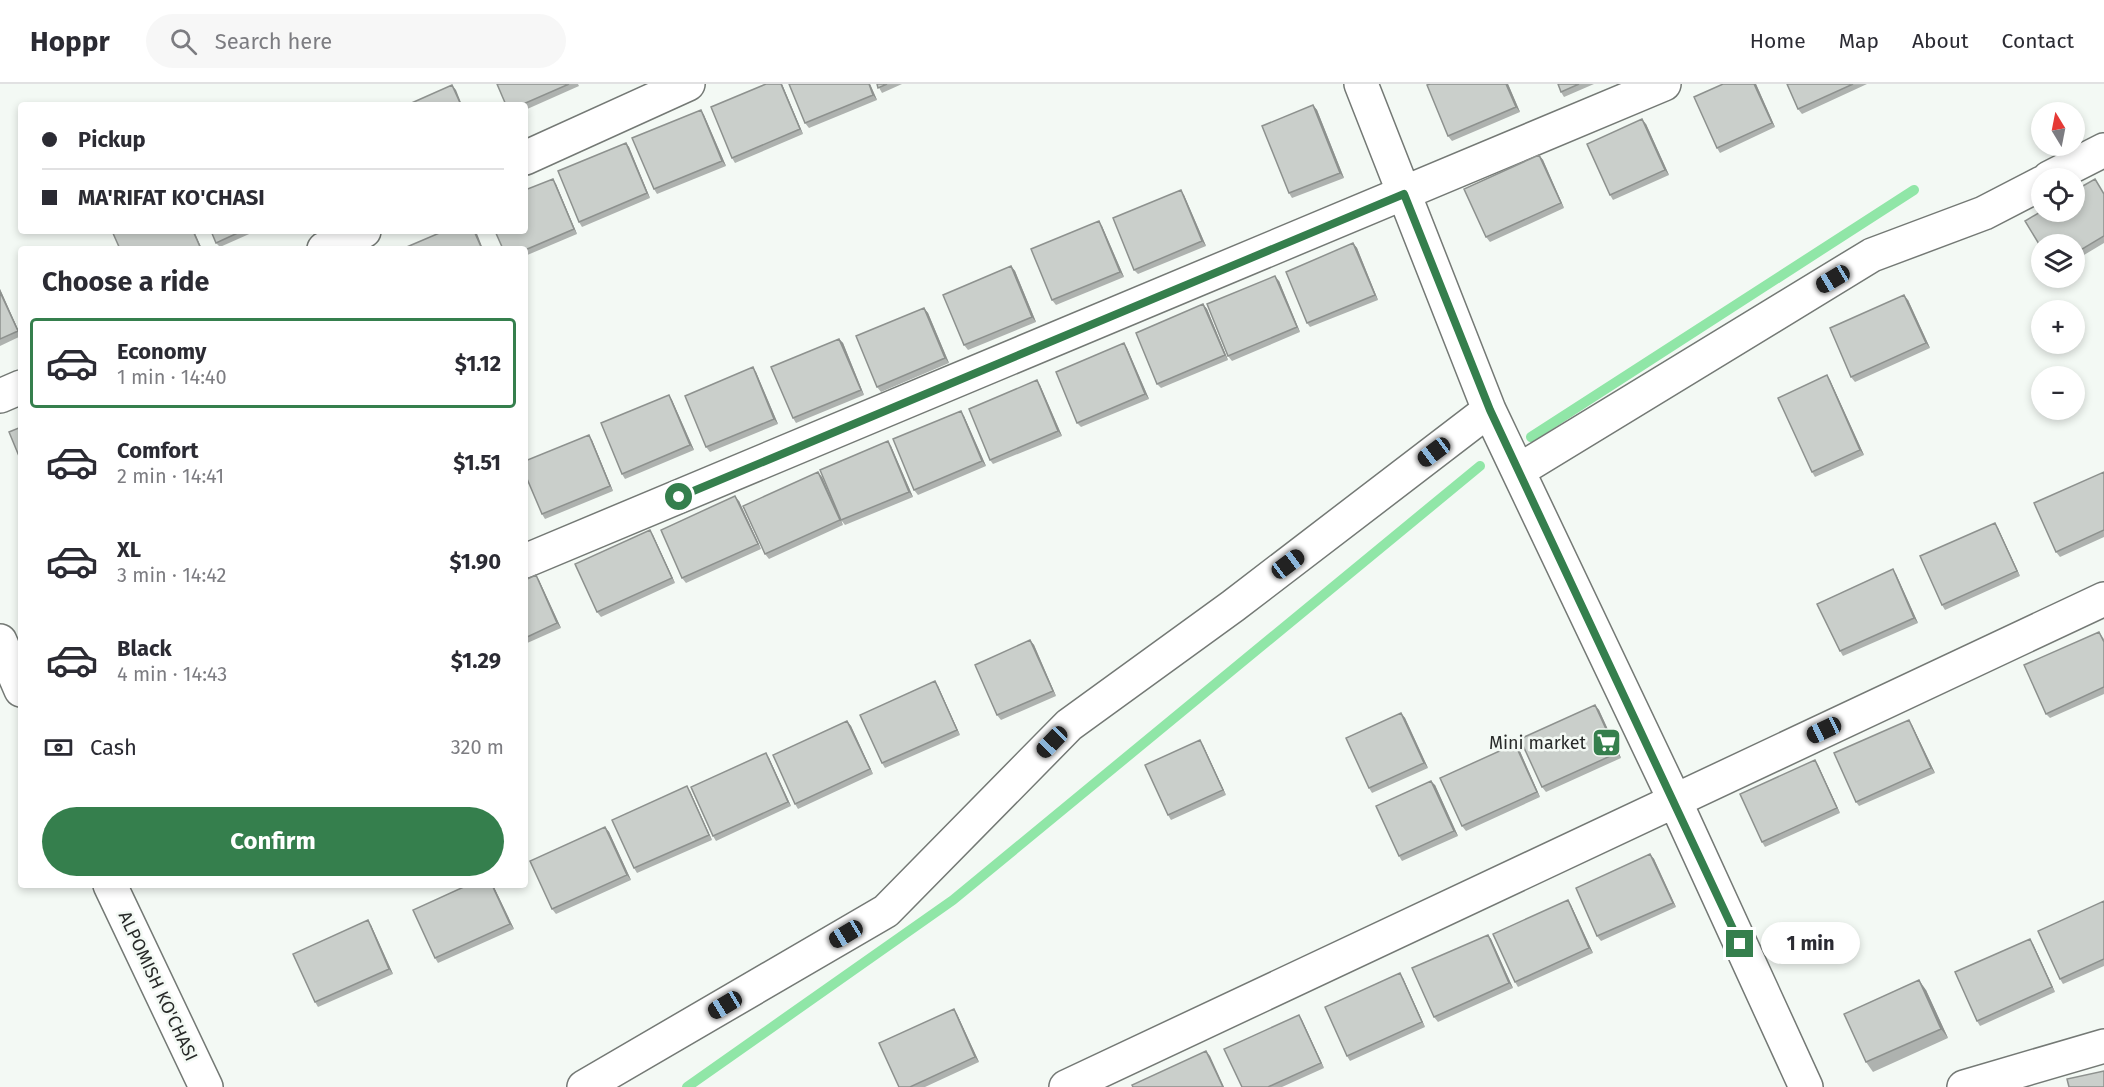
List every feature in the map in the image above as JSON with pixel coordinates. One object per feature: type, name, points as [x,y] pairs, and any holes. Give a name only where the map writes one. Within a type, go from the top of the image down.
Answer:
[{"type":"street","points":[[528,157],[688,84]]},
{"type":"street","points":[[1362,84],[1490,410],[1675,801],[1806,1087]]},
{"type":"street","points":[[528,560],[1664,84]]},
{"type":"street","points":[[2069,168],[2104,150]]},
{"type":"street","points":[[1518,471],[1872,255],[1984,213],[2031,189]]},
{"type":"street","points":[[331,246],[357,234]]},
{"type":"street","points":[[0,396],[18,388]]},
{"type":"street","points":[[584,1087],[886,911],[1069,725],[1233,606],[1490,410]]},
{"type":"street","points":[[1066,1087],[2104,599]]},
{"type":"street","points":[[0,641],[18,683]]},
{"type":"street","name":"ALPOMISH KO'CHASI","points":[[111,888],[206,1087]]},
{"type":"street","points":[[1964,1087],[2104,1046]]},
{"type":"building","points":[[497,84],[569,84],[528,102],[505,102]]},
{"type":"building","points":[[766,84],[781,84],[800,129],[732,158],[711,107]]},
{"type":"building","points":[[789,84],[869,84],[873,95],[805,123]]},
{"type":"building","points":[[1506,84],[1516,107],[1448,136],[1427,85]]},
{"type":"building","points":[[1558,84],[1579,84],[1561,92]]},
{"type":"building","points":[[1723,84],[1754,84],[1772,123],[1717,148],[1694,97]]},
{"type":"building","points":[[1787,84],[1853,84],[1798,109]]},
{"type":"building","points":[[452,85],[460,102],[414,102]]},
{"type":"building","points":[[1313,105],[1340,173],[1289,193],[1262,126]]},
{"type":"building","points":[[701,110],[722,161],[654,189],[632,138]]},
{"type":"building","points":[[1642,119],[1665,170],[1610,195],[1587,144]]},
{"type":"building","points":[[626,143],[647,193],[579,222],[558,171]]},
{"type":"building","points":[[1539,155],[1561,203],[1486,237],[1464,189]]},
{"type":"building","points":[[553,179],[574,229],[528,249],[528,246],[502,246],[496,234],[528,234],[528,189]]},
{"type":"building","points":[[2095,179],[2104,194],[2104,236],[2085,247],[2085,234],[2033,234],[2025,221],[2031,217],[2031,222],[2085,222],[2085,185]]},
{"type":"building","points":[[1181,190],[1202,241],[1134,270],[1113,218]]},
{"type":"building","points":[[1099,221],[1120,272],[1052,300],[1031,249]]},
{"type":"building","points":[[113,234],[194,234],[200,246],[119,246]]},
{"type":"building","points":[[212,234],[236,234],[216,243]]},
{"type":"building","points":[[437,234],[475,234],[481,246],[409,246]]},
{"type":"building","points":[[1353,243],[1375,295],[1307,323],[1286,272]]},
{"type":"building","points":[[1011,266],[1032,317],[964,345],[943,295]]},
{"type":"building","points":[[1275,276],[1297,327],[1228,356],[1207,304]]},
{"type":"building","points":[[0,292],[18,331],[0,339]]},
{"type":"building","points":[[1904,295],[1926,343],[1851,377],[1830,328]]},
{"type":"building","points":[[1203,304],[1225,355],[1157,384],[1136,333]]},
{"type":"building","points":[[924,308],[945,358],[877,387],[856,336]]},
{"type":"building","points":[[839,339],[861,390],[793,418],[771,367]]},
{"type":"building","points":[[1124,343],[1145,394],[1077,423],[1056,372]]},
{"type":"building","points":[[753,367],[774,419],[706,447],[685,396]]},
{"type":"building","points":[[1827,375],[1860,450],[1812,472],[1778,398]]},
{"type":"building","points":[[1037,380],[1058,431],[990,460],[969,409]]},
{"type":"building","points":[[669,395],[690,445],[622,474],[601,423]]},
{"type":"building","points":[[961,411],[982,461],[914,490],[893,439]]},
{"type":"building","points":[[18,428],[18,454],[9,432]]},
{"type":"building","points":[[589,435],[610,486],[542,514],[528,481],[528,460]]},
{"type":"building","points":[[888,441],[909,492],[841,520],[820,470]]},
{"type":"building","points":[[818,472],[840,520],[765,554],[743,506]]},
{"type":"building","points":[[2104,472],[2104,530],[2056,552],[2034,503]]},
{"type":"building","points":[[735,496],[758,544],[682,578],[661,530]]},
{"type":"building","points":[[1995,523],[2017,571],[1942,605],[1920,556]]},
{"type":"building","points":[[650,530],[672,578],[597,612],[575,564]]},
{"type":"building","points":[[1893,569],[1914,618],[1840,651],[1817,604]]},
{"type":"building","points":[[536,575],[557,623],[528,637],[528,579]]},
{"type":"building","points":[[2099,632],[2104,642],[2104,687],[2046,714],[2024,665]]},
{"type":"building","points":[[1030,640],[1053,691],[997,715],[975,665]]},
{"type":"building","points":[[935,681],[957,730],[882,763],[860,715]]},
{"type":"building","points":[[1595,705],[1617,753],[1542,787],[1520,739]]},
{"type":"building","points":[[1401,713],[1424,763],[1369,788],[1346,738]]},
{"type":"building","points":[[1909,720],[1931,768],[1856,802],[1834,753]]},
{"type":"building","points":[[847,721],[870,769],[795,804],[773,755]]},
{"type":"building","points":[[1200,740],[1223,790],[1168,815],[1145,765]]},
{"type":"building","points":[[1515,744],[1537,792],[1462,826],[1440,778]]},
{"type":"building","points":[[766,753],[788,802],[713,836],[691,787]]},
{"type":"building","points":[[1815,760],[1837,808],[1762,842],[1740,794]]},
{"type":"building","points":[[1431,781],[1454,831],[1399,856],[1376,806]]},
{"type":"building","points":[[687,786],[709,835],[634,868],[612,820]]},
{"type":"building","points":[[605,827],[627,875],[552,909],[530,861]]},
{"type":"building","points":[[1650,854],[1673,903],[1597,936],[1576,888]]},
{"type":"building","points":[[461,888],[493,888],[510,924],[435,958],[413,910]]},
{"type":"building","points":[[1568,900],[1589,948],[1515,982],[1493,934]]},
{"type":"building","points":[[2104,901],[2104,959],[2060,979],[2038,931]]},
{"type":"building","points":[[368,920],[389,969],[315,1002],[293,954]]},
{"type":"building","points":[[1488,935],[1509,983],[1434,1017],[1412,968]]},
{"type":"building","points":[[2030,939],[2052,987],[1977,1021],[1955,972]]},
{"type":"building","points":[[1400,973],[1422,1022],[1347,1056],[1325,1007]]},
{"type":"building","points":[[1919,980],[1941,1029],[1866,1062],[1844,1014]]},
{"type":"building","points":[[954,1009],[975,1057],[910,1087],[899,1087],[879,1043]]},
{"type":"building","points":[[1299,1015],[1321,1063],[1268,1087],[1242,1087],[1224,1049]]},
{"type":"building","points":[[1206,1051],[1223,1087],[1133,1087],[1132,1085]]},
{"type":"building","points":[[2104,1071],[2104,1087],[2069,1087],[2067,1079]]},
{"type":"waterway","points":[[1531,437],[1914,190]]},
{"type":"waterway","points":[[687,1087],[953,900],[1480,466]]},
{"type":"place","name":"Mini market","points":[[1607,743]]},
{"type":"route","points":[[679,497],[1404,194],[1490,410],[1740,944]]}]
